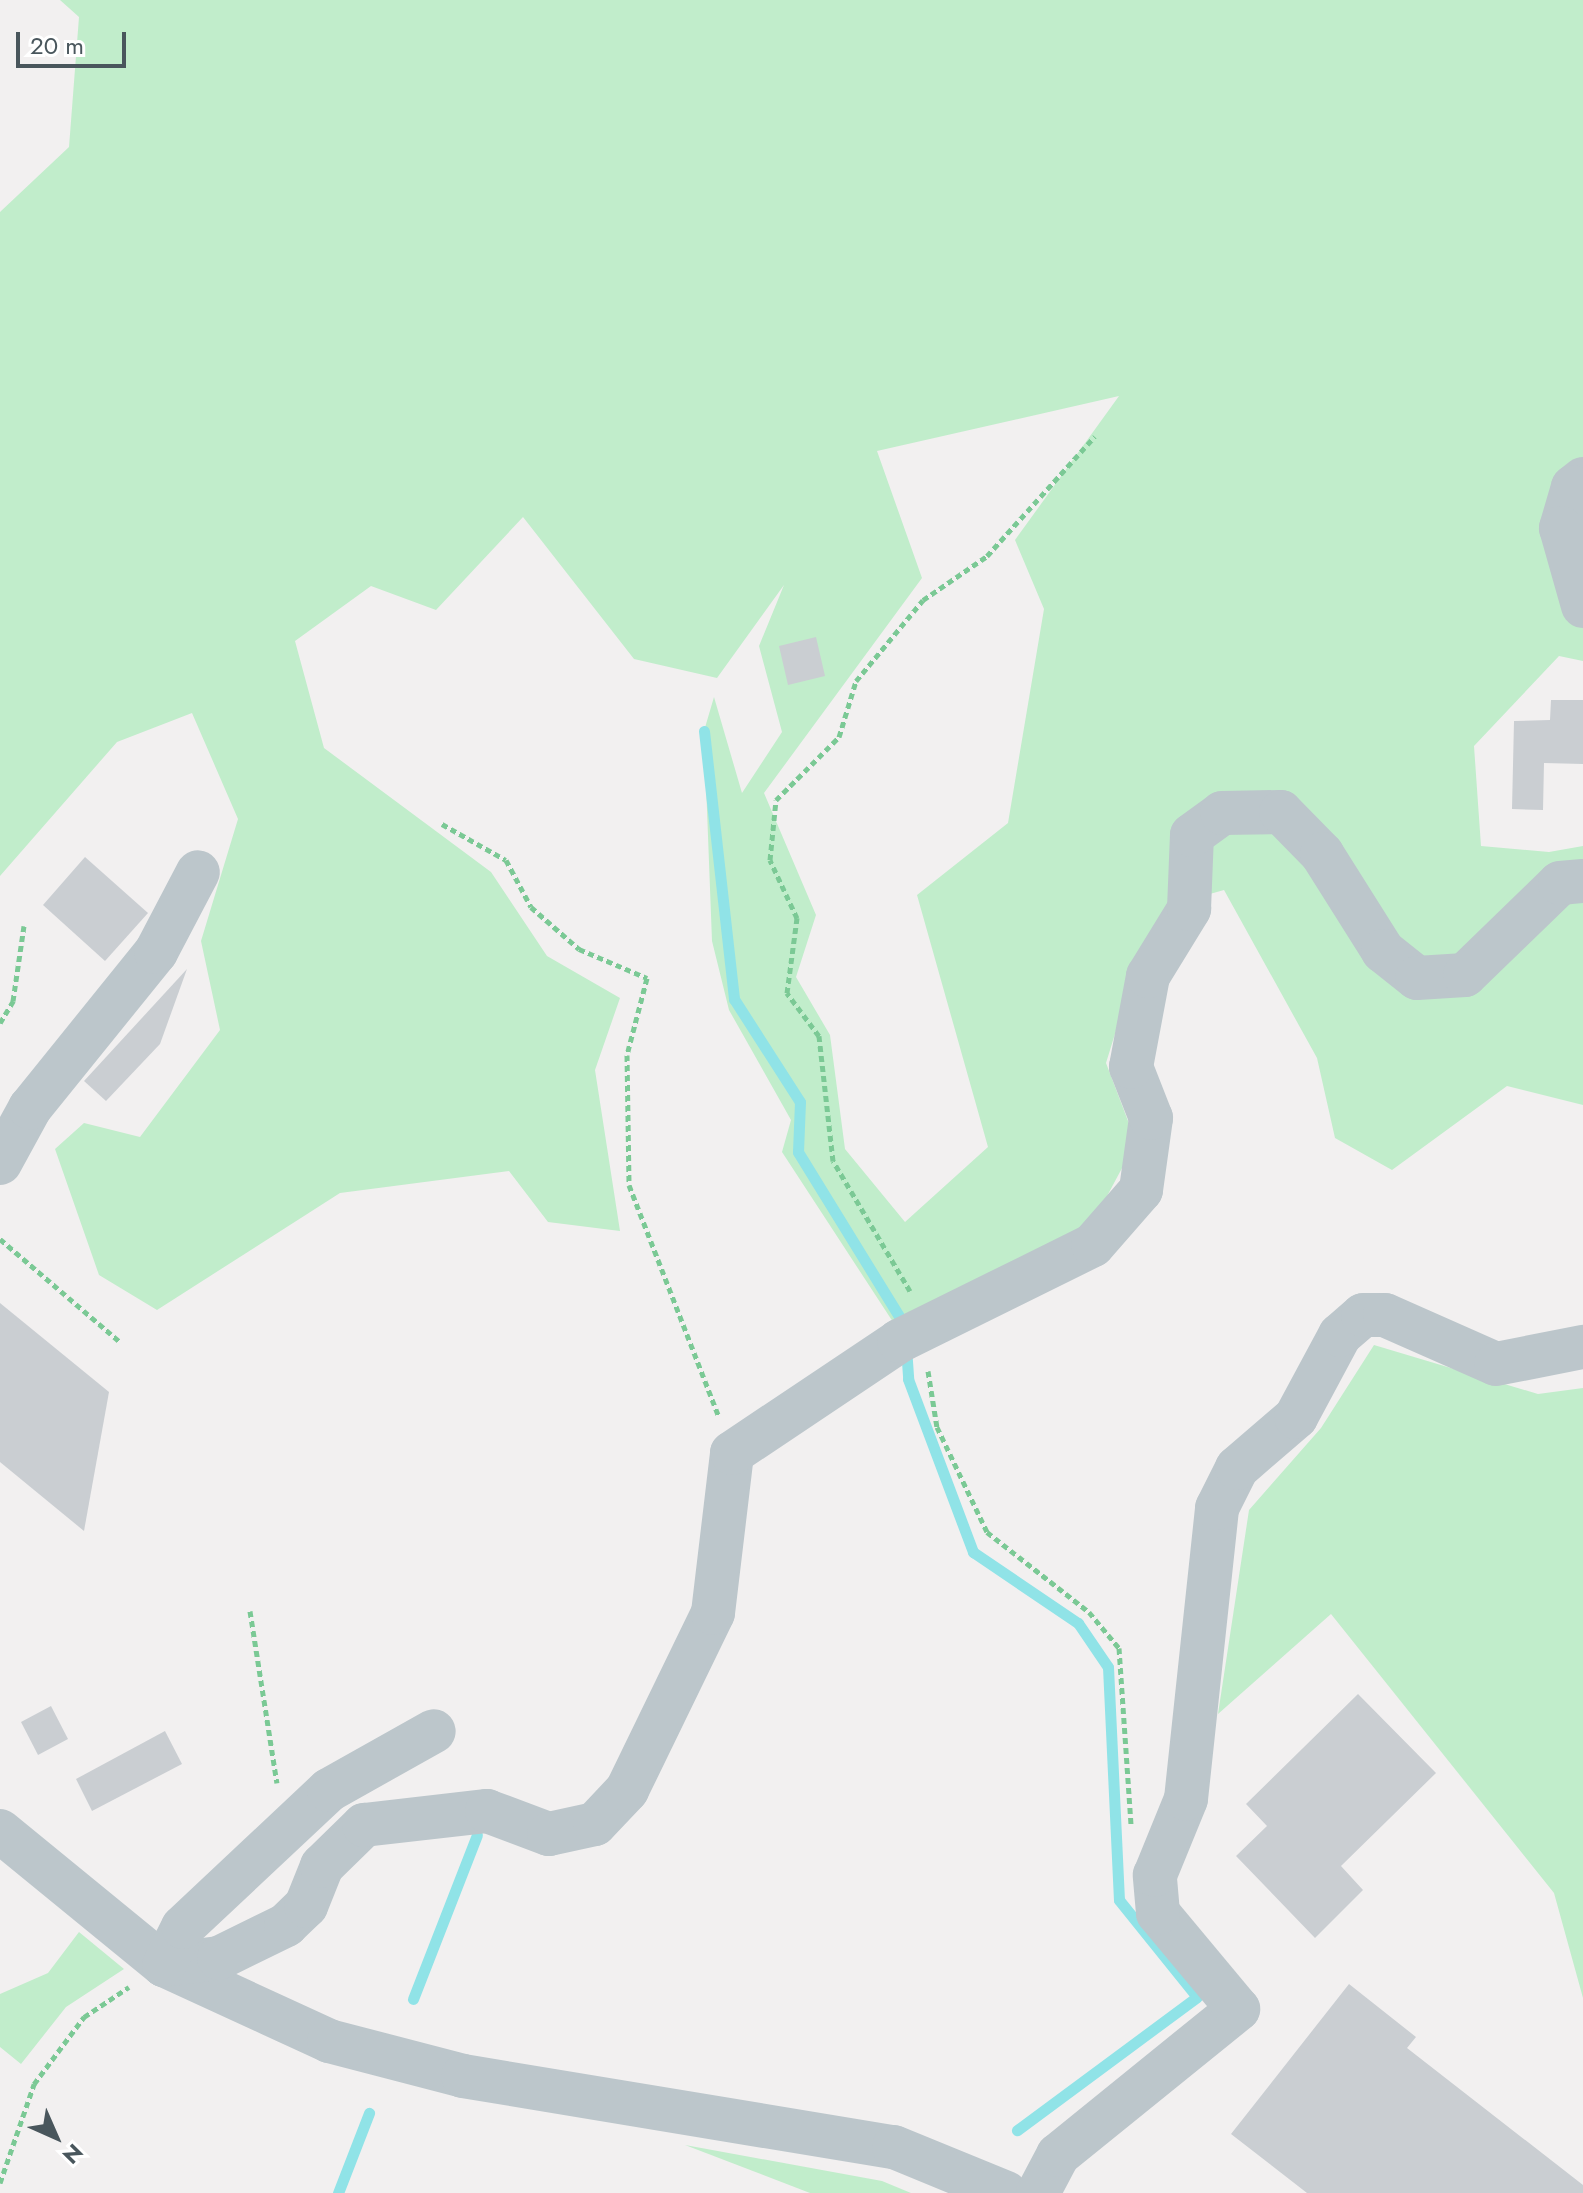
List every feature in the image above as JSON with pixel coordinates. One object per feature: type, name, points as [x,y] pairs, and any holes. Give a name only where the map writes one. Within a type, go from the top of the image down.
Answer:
[{"type":"street","points":[[1583,479],[1573,487],[1561,528],[1583,606]]},
{"type":"street","points":[[164,1965],[219,1958],[286,1925],[306,1906],[322,1866],[364,1825],[487,1811],[549,1834],[595,1824],[627,1790],[713,1613],[732,1453],[910,1335],[1093,1245],[1141,1190],[1151,1118],[1131,1067],[1148,976],[1189,909],[1192,835],[1222,813],[1281,812],[1322,854],[1383,951],[1417,978],[1465,975],[1560,883],[1583,881]]},
{"type":"street","points":[[0,1163],[30,1108],[156,952],[198,872]]},
{"type":"street","points":[[1038,2193],[1058,2155],[1238,2009],[1158,1913],[1155,1875],[1186,1799],[1217,1508],[1237,1468],[1296,1417],[1340,1335],[1363,1315],[1385,1315],[1496,1364],[1583,1347]]},
{"type":"street","points":[[164,1965],[183,1927],[329,1790],[434,1731]]},
{"type":"street","points":[[0,1831],[164,1965],[329,2041],[463,2076],[894,2147],[1006,2193]]},
{"type":"path","points":[[1095,436],[987,556],[923,600],[856,681],[839,737],[776,800],[770,860],[797,918],[787,993],[819,1036],[833,1161],[909,1289],[910,1335],[937,1427],[987,1532],[1089,1612],[1119,1648],[1132,1834]]},
{"type":"path","points":[[442,824],[506,860],[531,907],[579,949],[647,978],[627,1055],[629,1185],[732,1453]]},
{"type":"path","points":[[0,1023],[13,1001],[24,926]]},
{"type":"path","points":[[0,1239],[120,1342]]},
{"type":"path","points":[[250,1611],[285,1831]]},
{"type":"path","points":[[0,2183],[34,2084],[84,2017],[164,1965]]},
{"type":"green space","points":[[60,0],[1583,0],[1583,661],[1559,656],[1474,746],[1481,846],[1549,852],[1583,846],[1583,1105],[1507,1086],[1392,1170],[1335,1138],[1317,1058],[1224,890],[1178,903],[1135,969],[1106,1063],[1136,1142],[1091,1226],[893,1322],[782,1152],[791,1120],[729,1010],[712,941],[704,731],[714,697],[742,793],[782,732],[759,646],[784,585],[717,678],[634,659],[523,517],[436,610],[371,586],[295,641],[324,748],[491,872],[547,956],[620,998],[595,1070],[620,1231],[548,1222],[509,1171],[340,1193],[157,1310],[99,1275],[55,1149],[84,1123],[140,1137],[220,1030],[201,941],[238,819],[192,713],[117,742],[0,876],[0,212],[69,147],[79,17]],"holes":[[[1119,396],[1015,540],[1044,609],[1008,823],[917,895],[988,1147],[905,1222],[845,1149],[830,1035],[796,977],[816,915],[764,793],[922,578],[877,451]]]},
{"type":"green space","points":[[1374,1345],[1538,1394],[1583,1388],[1583,1998],[1554,1893],[1331,1614],[1218,1714],[1249,1510],[1321,1428]]},
{"type":"green space","points":[[79,1932],[124,1969],[66,2007],[21,2064],[0,2047],[0,1994],[48,1973]]},
{"type":"green space","points":[[685,2145],[882,2181],[911,2193],[810,2193]]},
{"type":"building","points":[[816,637],[825,676],[788,685],[779,646]]},
{"type":"building","points":[[1551,700],[1583,700],[1583,764],[1544,763],[1543,810],[1512,809],[1514,721],[1550,720]]},
{"type":"building","points":[[85,857],[148,913],[105,961],[43,905]]},
{"type":"building","points":[[187,969],[160,1044],[106,1101],[84,1081]]},
{"type":"building","points":[[0,1303],[109,1392],[84,1531],[0,1462]]},
{"type":"building","points":[[1358,1694],[1436,1773],[1341,1866],[1363,1890],[1315,1938],[1236,1856],[1267,1826],[1246,1804]]},
{"type":"building","points":[[51,1706],[68,1739],[38,1755],[21,1722]]},
{"type":"building","points":[[165,1731],[182,1764],[92,1811],[76,1779]]},
{"type":"building","points":[[1349,1984],[1416,2037],[1407,2048],[1583,2185],[1583,2193],[1307,2193],[1231,2134]]},
{"type":"waterway","points":[[704,731],[734,999],[800,1102],[798,1152],[905,1326]]},
{"type":"waterway","points":[[906,1347],[908,1379],[973,1552],[1078,1623],[1108,1667],[1119,1900],[1197,1997],[1017,2130]]},
{"type":"waterway","points":[[413,1999],[477,1835]]},
{"type":"waterway","points":[[338,2193],[369,2113]]}]
